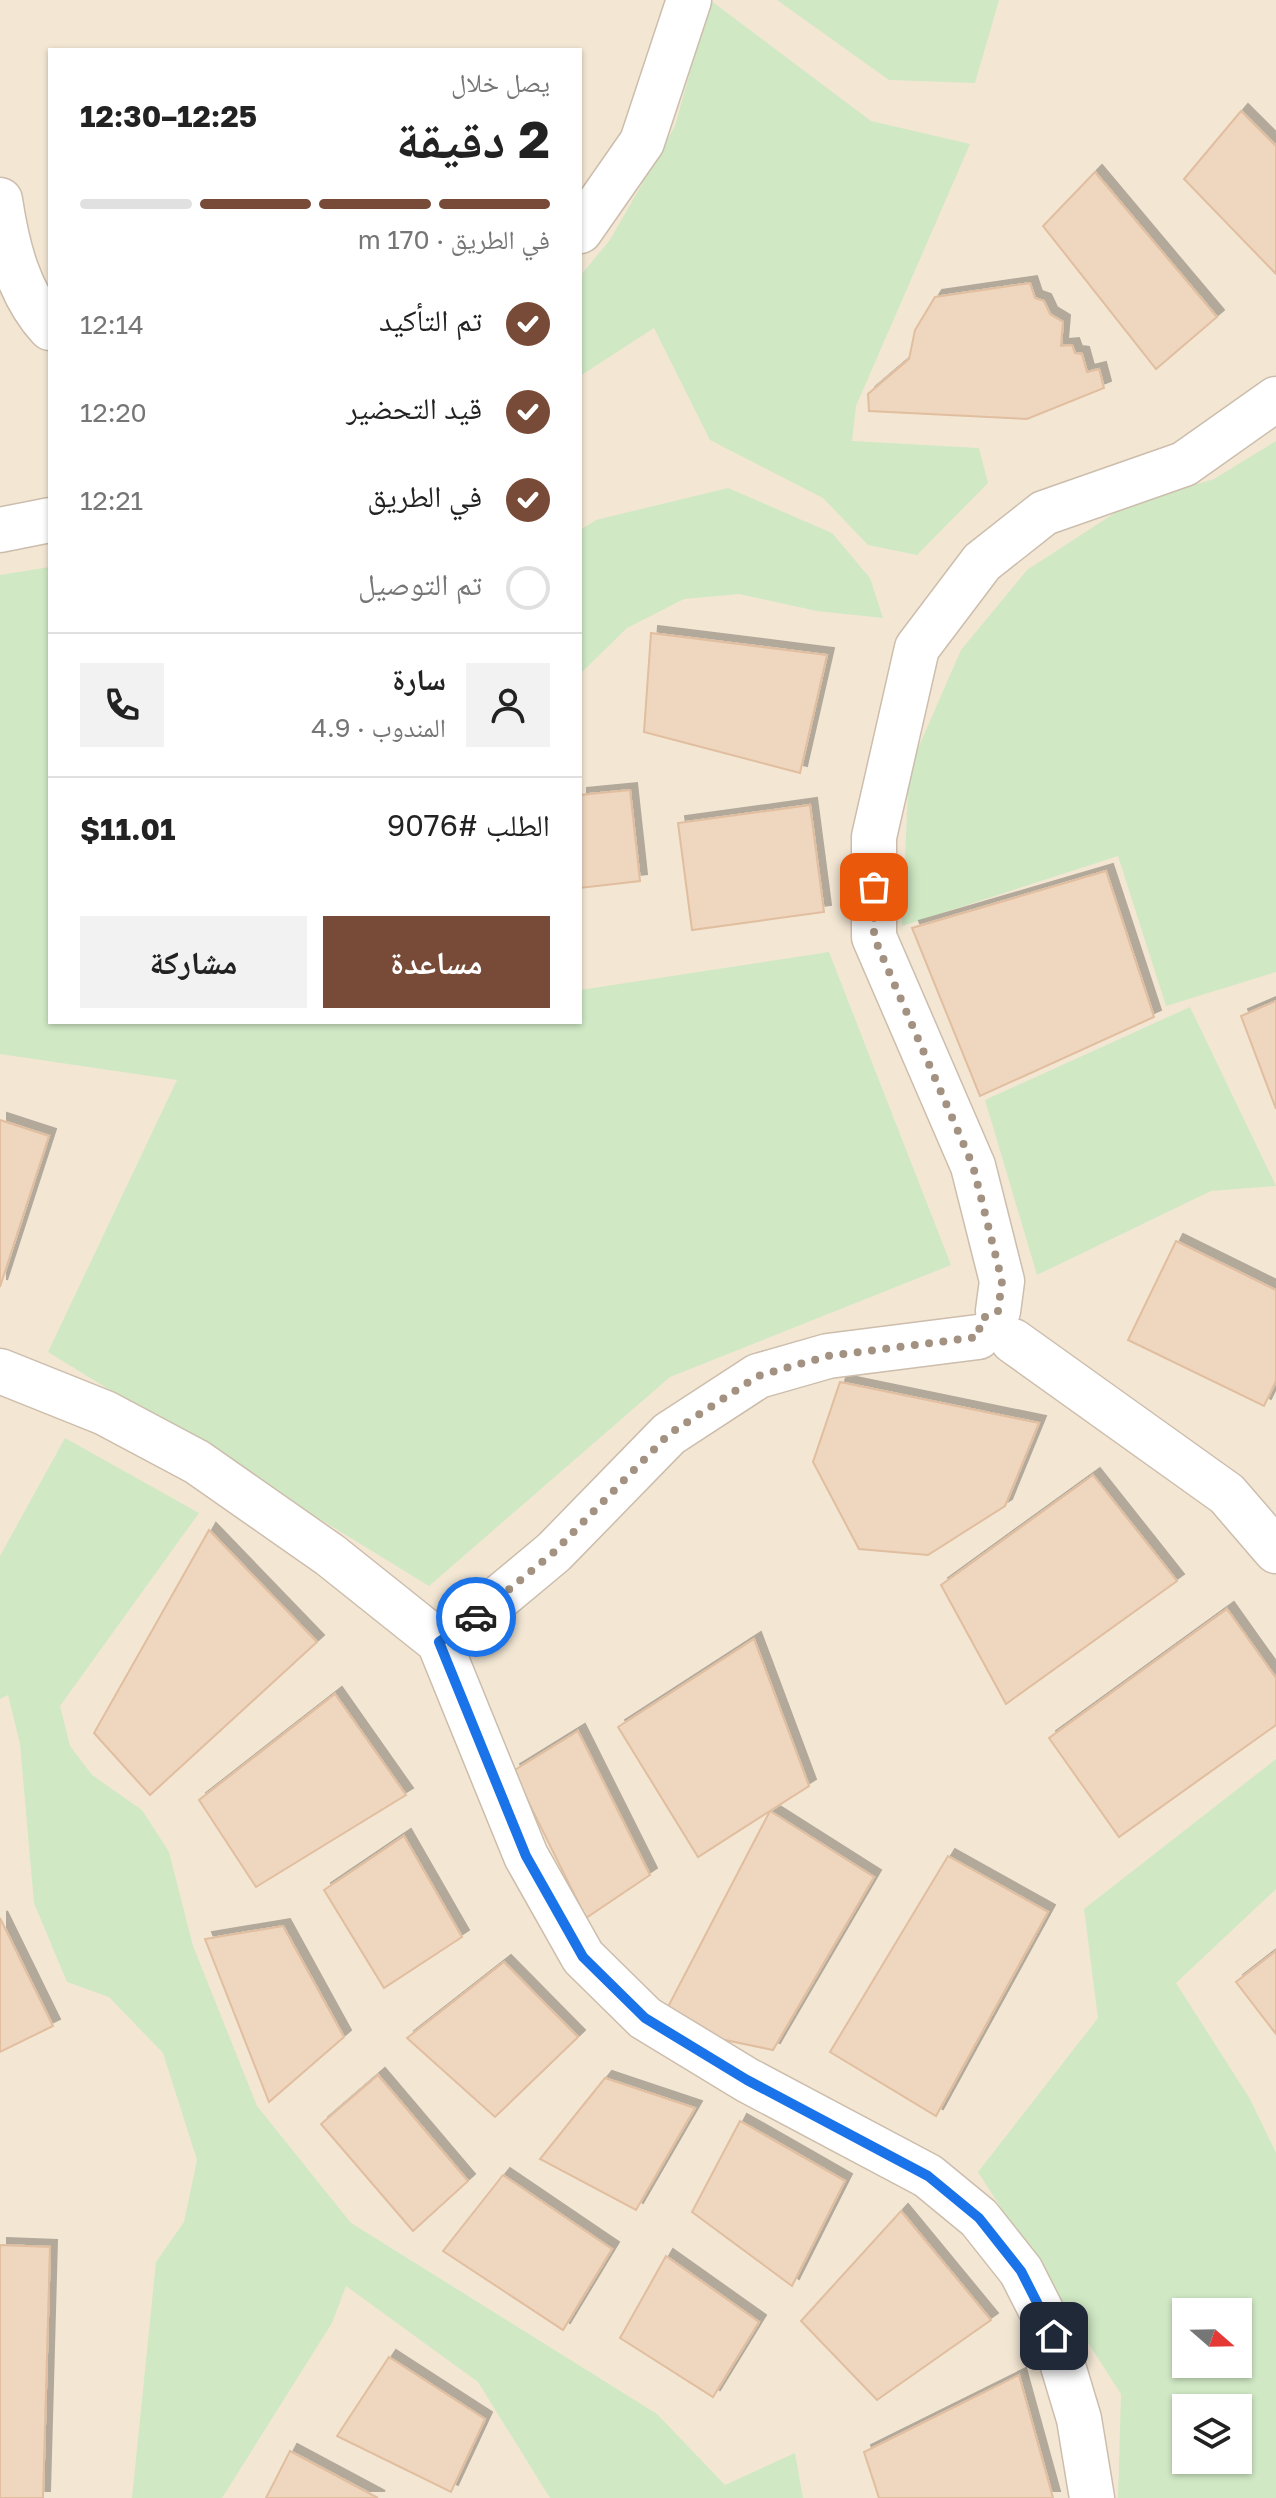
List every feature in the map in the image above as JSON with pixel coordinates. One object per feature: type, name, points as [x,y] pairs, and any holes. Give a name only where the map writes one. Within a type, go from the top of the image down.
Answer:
[{"type":"street","points":[[582,228],[642,142],[689,0]]},
{"type":"street","points":[[0,200],[16,271],[34,311],[48,326]]},
{"type":"street","points":[[996,1330],[1002,1281],[973,1166],[874,937],[874,837],[917,648],[982,562],[1044,513],[1184,464],[1276,399]]},
{"type":"street","points":[[0,530],[48,520]]},
{"type":"street","points":[[439,1642],[476,1617],[554,1552],[669,1434],[758,1376],[828,1356],[996,1330],[1227,1494],[1276,1518]]},
{"type":"street","points":[[0,1371],[105,1413],[197,1462],[330,1555],[439,1642],[526,1856],[583,1957],[645,2018],[747,2080],[928,2176],[979,2218],[1021,2271],[1054,2336],[1079,2419],[1092,2498]]},
{"type":"street","points":[[1227,1494],[1276,1551]]},
{"type":"shaded area","points":[[0,0],[1276,0],[1276,2498],[0,2498]]},
{"type":"green space","points":[[710,0],[871,121],[970,144],[856,406],[852,441],[979,448],[988,483],[917,555],[868,545],[823,498],[710,440],[654,328],[582,375],[582,274],[610,240],[675,126]]},
{"type":"green space","points":[[777,0],[999,0],[975,83],[889,80]]},
{"type":"green space","points":[[1276,441],[1276,972],[1166,1006],[1118,856],[902,926],[909,769],[961,650],[1027,570],[1127,505],[1214,479]]},
{"type":"green space","points":[[728,488],[832,533],[870,578],[883,618],[817,611],[739,594],[684,599],[627,628],[582,672],[582,529],[596,520]]},
{"type":"green space","points":[[48,567],[48,1024],[582,1024],[582,990],[829,952],[951,1265],[670,1377],[429,1586],[48,1352],[177,1080],[0,1054],[0,575]]},
{"type":"green space","points":[[1190,1007],[1276,1186],[1211,1191],[1037,1275],[985,1100]]},
{"type":"green space","points":[[65,1438],[199,1513],[60,1706],[70,1746],[92,1775],[142,1810],[169,1852],[193,1946],[257,2106],[351,2223],[657,2414],[725,2485],[795,2453],[803,2498],[550,2498],[478,2382],[346,2286],[332,2323],[222,2498],[132,2498],[156,2262],[184,2222],[197,2160],[163,2053],[109,1997],[67,1982],[34,1903],[20,1744],[8,1695],[0,1699],[0,1556]]},
{"type":"green space","points":[[1276,1759],[1276,1889],[1176,1983],[1250,2099],[1276,2153],[1276,2498],[1118,2498],[1121,2394],[978,2172],[1098,2018],[1084,1909]]},
{"type":"building","points":[[1241,111],[1276,146],[1276,274],[1184,179]]},
{"type":"building","points":[[1095,172],[1217,317],[1156,369],[1043,226]]},
{"type":"building","points":[[1030,283],[1035,298],[1044,301],[1050,314],[1063,322],[1061,346],[1072,345],[1075,353],[1082,354],[1087,372],[1099,369],[1104,388],[1027,419],[869,411],[868,394],[909,359],[915,330],[935,297]]},
{"type":"building","points":[[651,633],[827,655],[800,773],[644,732]]},
{"type":"building","points":[[630,790],[640,881],[582,888],[582,795]]},
{"type":"building","points":[[810,805],[824,912],[692,930],[678,823]]},
{"type":"building","points":[[1106,871],[1154,1017],[980,1096],[912,928]]},
{"type":"building","points":[[1276,1001],[1276,1109],[1241,1016]]},
{"type":"building","points":[[0,1120],[49,1136],[0,1287]]},
{"type":"building","points":[[1176,1241],[1276,1290],[1276,1381],[1264,1406],[1128,1340]]},
{"type":"building","points":[[840,1382],[1039,1423],[1005,1506],[928,1555],[859,1549],[813,1462]]},
{"type":"building","points":[[1093,1475],[1177,1581],[1006,1704],[941,1585]]},
{"type":"building","points":[[209,1530],[317,1642],[150,1795],[94,1733]]},
{"type":"building","points":[[1227,1609],[1276,1678],[1276,1725],[1119,1837],[1049,1738]]},
{"type":"building","points":[[754,1639],[809,1786],[698,1857],[618,1727]]},
{"type":"building","points":[[335,1694],[406,1795],[256,1887],[199,1800]]},
{"type":"building","points":[[578,1731],[650,1875],[586,1918],[513,1771]]},
{"type":"building","points":[[770,1811],[874,1877],[773,2050],[658,2026]]},
{"type":"building","points":[[404,1836],[462,1937],[384,1988],[324,1890]]},
{"type":"building","points":[[948,1856],[1048,1912],[936,2116],[830,2052]]},
{"type":"building","points":[[0,1918],[53,2026],[0,2052]]},
{"type":"building","points":[[283,1926],[344,2037],[269,2102],[205,1939]]},
{"type":"building","points":[[1276,1951],[1276,2034],[1236,1982]]},
{"type":"building","points":[[504,1962],[578,2037],[495,2117],[407,2038]]},
{"type":"building","points":[[378,2075],[468,2181],[413,2231],[321,2124]]},
{"type":"building","points":[[605,2078],[695,2108],[636,2210],[540,2159]]},
{"type":"building","points":[[740,2121],[845,2181],[792,2286],[692,2212]]},
{"type":"building","points":[[503,2175],[612,2249],[563,2330],[443,2251]]},
{"type":"building","points":[[901,2211],[991,2320],[877,2400],[801,2321]]},
{"type":"building","points":[[0,2245],[50,2247],[43,2498],[0,2498]]},
{"type":"building","points":[[666,2256],[759,2322],[713,2397],[620,2338]]},
{"type":"building","points":[[389,2357],[485,2419],[451,2492],[337,2436]]},
{"type":"building","points":[[1019,2375],[1053,2498],[879,2498],[864,2452]]},
{"type":"building","points":[[290,2451],[378,2498],[266,2498]]},
{"type":"way so far","points":[[476,1617],[554,1552],[669,1434],[758,1376],[828,1356],[978,1337],[981,1319],[998,1311],[1002,1281],[996,1247],[973,1166],[874,937],[874,887]]},
{"type":"route","points":[[476,1617],[439,1642],[526,1856],[583,1957],[645,2018],[747,2080],[928,2176],[979,2218],[1021,2271],[1054,2336]]}]
